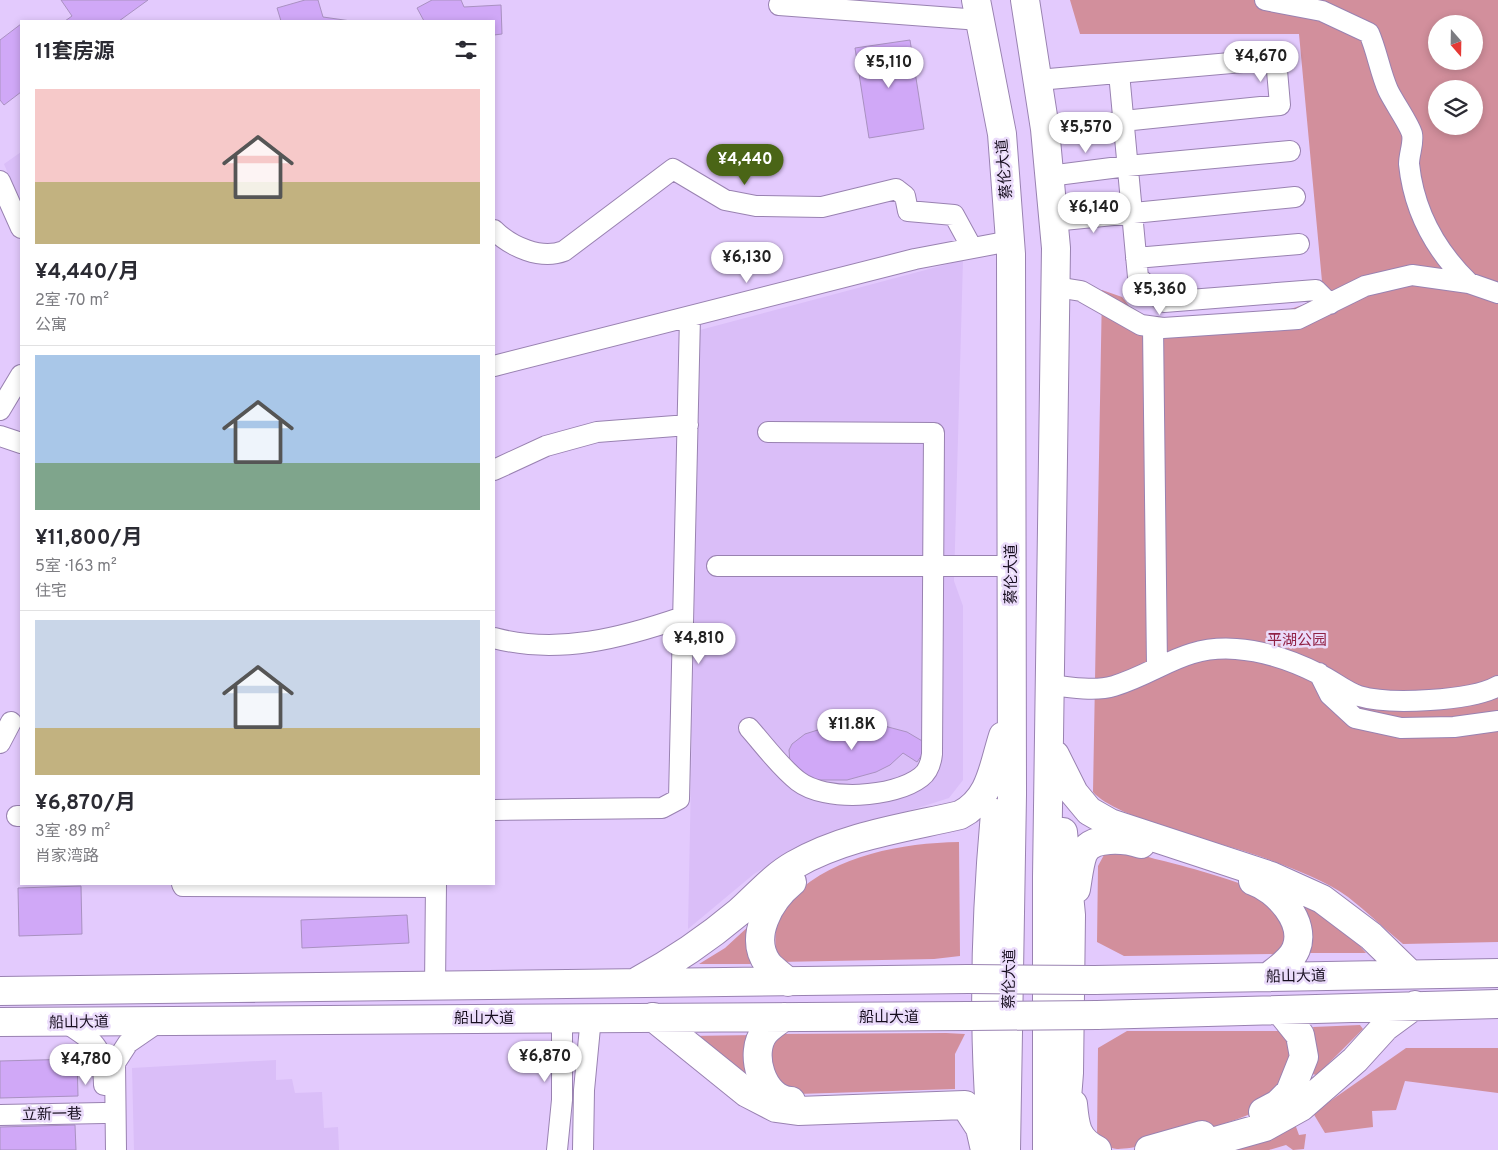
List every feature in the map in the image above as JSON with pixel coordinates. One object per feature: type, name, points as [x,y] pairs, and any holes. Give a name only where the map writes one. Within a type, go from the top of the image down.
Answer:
[{"type":"highway","points":[[1025,0],[1045,129],[1053,220],[1056,287],[1050,695],[1047,1150]]},
{"type":"highway","name":"蔡伦大道","points":[[978,10],[1002,134],[1010,241],[1011,815],[1006,1150]]},
{"type":"highway","points":[[784,1017],[764,1032],[758,1052],[760,1068],[767,1089],[775,1097],[788,1101],[964,1095],[972,1090],[987,900],[1011,655]]},
{"type":"highway","points":[[1050,695],[1071,916],[1069,1073],[1063,1150]]},
{"type":"highway","points":[[633,984],[674,962],[739,911],[784,872],[819,852],[846,842],[960,815],[973,808],[984,796],[1003,736]]},
{"type":"highway","points":[[1055,756],[1074,793],[1089,811],[1110,823],[1271,876],[1322,899],[1371,936],[1410,974]]},
{"type":"highway","points":[[788,982],[768,964],[761,949],[764,919],[774,901],[790,883],[818,865],[852,850],[926,833],[971,831],[978,839],[987,900]]},
{"type":"highway","points":[[1071,916],[1084,852],[1095,844],[1112,840],[1132,842],[1261,884],[1280,897],[1292,914],[1297,931],[1297,948],[1289,959],[1268,977]]},
{"type":"highway","name":"船山大道","points":[[0,991],[968,979],[1094,980],[1498,973]]},
{"type":"highway","points":[[1280,1010],[1498,1004]]},
{"type":"highway","points":[[1184,1150],[1264,1127],[1300,1107],[1355,1060],[1386,1027],[1415,1005]]},
{"type":"highway","points":[[1149,1150],[1245,1122],[1278,1104],[1290,1092],[1304,1057],[1300,1034],[1280,1010]]},
{"type":"highway","name":"船山大道","points":[[0,1022],[784,1017],[978,1022],[1097,1015],[1280,1010]]},
{"type":"highway","points":[[653,1017],[747,1092],[776,1108],[798,1111],[965,1105],[980,1128],[985,1150]]},
{"type":"highway","points":[[978,1022],[986,1061],[993,1150]]},
{"type":"highway","points":[[1069,1073],[1076,1128],[1086,1144],[1097,1150]]},
{"type":"street","points":[[1265,0],[1322,11],[1369,33],[1378,54],[1387,88],[1412,134],[1409,162],[1413,190],[1422,220],[1434,242],[1452,266],[1470,283]]},
{"type":"street","points":[[779,5],[978,10]]},
{"type":"street","points":[[1038,80],[1276,59],[1280,105],[1045,129]]},
{"type":"street","points":[[1119,73],[1138,277],[1164,302],[1316,290],[1330,304]]},
{"type":"street","points":[[1049,176],[1127,166],[1290,151]]},
{"type":"street","points":[[495,231],[524,249],[540,254],[555,254],[564,251],[673,169],[725,200],[756,206],[822,207],[896,189],[905,196],[908,211],[954,215],[972,248]]},
{"type":"street","points":[[0,181],[20,226]]},
{"type":"street","points":[[1053,220],[1295,197]]},
{"type":"street","points":[[495,366],[915,259],[1010,241]]},
{"type":"street","points":[[1136,258],[1299,244]]},
{"type":"street","points":[[1056,287],[1081,292],[1141,325],[1153,327],[1298,319],[1365,286],[1412,275],[1470,283],[1498,294]]},
{"type":"street","points":[[1175,301],[1179,327]]},
{"type":"street","points":[[495,810],[662,808],[679,799],[690,316]]},
{"type":"street","points":[[1153,327],[1157,667]]},
{"type":"street","points":[[0,410],[20,377]]},
{"type":"street","points":[[495,470],[546,446],[597,432],[688,425]]},
{"type":"street","points":[[749,728],[798,781],[820,793],[854,796],[901,788],[921,777],[930,766],[932,754],[934,433],[768,432]]},
{"type":"street","points":[[0,436],[20,443]]},
{"type":"street","points":[[717,566],[1011,566]]},
{"type":"street","points":[[495,638],[516,644],[560,645],[641,631],[683,617]]},
{"type":"street","points":[[1050,695],[1081,689],[1112,687],[1207,648],[1278,656],[1319,673],[1359,696],[1417,702],[1454,698],[1498,686]]},
{"type":"street","points":[[1319,673],[1330,695],[1356,718],[1401,728],[1454,727],[1498,721]]},
{"type":"street","points":[[0,743],[11,722]]},
{"type":"street","points":[[182,885],[436,885],[435,987]]},
{"type":"street","points":[[557,1150],[562,1100],[562,1017]]},
{"type":"street","points":[[583,1150],[584,1090],[591,1017]]},
{"type":"street","points":[[116,1150],[114,1063],[128,1043],[160,1021]]},
{"type":"street","points":[[65,1022],[96,1044],[104,1064],[105,1150]]},
{"type":"street","name":"立新一巷","points":[[0,1115],[104,1113]]},
{"type":"shaded area","points":[[20,153],[20,203],[4,164]]},
{"type":"shaded area","points":[[963,260],[954,581],[963,606],[963,780],[949,798],[805,844],[754,874],[688,929],[700,330]]},
{"type":"shaded area","points":[[276,1060],[276,1080],[292,1079],[295,1093],[322,1092],[324,1128],[338,1127],[339,1150],[134,1150],[132,1068]]},
{"type":"green space","name":"平湖公园","points":[[1070,0],[1498,0],[1498,942],[1403,944],[1348,897],[1317,879],[1259,856],[1145,820],[1105,802],[1093,792],[1102,290],[1122,297],[1136,315],[1145,319],[1282,312],[1308,303],[1323,292],[1299,34],[1080,34]]},
{"type":"green space","points":[[959,842],[960,956],[934,959],[778,962],[775,938],[780,911],[785,902],[811,881],[829,870],[871,854],[915,845]]},
{"type":"green space","points":[[1123,851],[1200,871],[1259,892],[1271,902],[1289,934],[1281,954],[1124,956],[1097,942],[1098,866],[1105,853]]},
{"type":"green space","points":[[1304,904],[1339,922],[1366,953],[1310,953],[1313,936]]},
{"type":"green space","points":[[750,925],[749,957],[751,964],[699,964],[725,948]]},
{"type":"green space","points":[[1360,1025],[1363,1029],[1317,1075],[1311,1074],[1315,1050],[1313,1027]]},
{"type":"green space","points":[[1127,1031],[1286,1031],[1292,1050],[1293,1061],[1278,1096],[1266,1107],[1200,1132],[1151,1144],[1117,1149],[1106,1145],[1097,1138],[1098,1048]]},
{"type":"green space","points":[[777,1034],[965,1034],[955,1054],[955,1089],[798,1094],[780,1087],[768,1053]]},
{"type":"green space","points":[[755,1035],[750,1079],[689,1036]]},
{"type":"green space","points":[[1406,1048],[1498,1048],[1498,1093],[1405,1081],[1396,1110],[1372,1111],[1373,1127],[1325,1133],[1313,1113]]},
{"type":"green space","points":[[1295,1124],[1299,1135],[1306,1134],[1304,1149],[1293,1150],[1286,1145],[1269,1150],[1225,1150]]},
{"type":"building","points":[[61,0],[148,0],[120,20],[66,20],[72,16]]},
{"type":"building","points":[[305,0],[318,0],[323,17],[344,20],[281,20],[277,8]]},
{"type":"building","points":[[432,0],[461,0],[464,7],[501,5],[502,34],[495,35],[495,20],[423,20],[417,8]]},
{"type":"building","points":[[20,25],[20,93],[4,105],[0,100],[0,40]]},
{"type":"building","points":[[910,40],[924,129],[869,138],[855,48]]},
{"type":"building","points":[[873,723],[907,732],[929,745],[917,762],[903,753],[890,765],[876,772],[847,780],[816,780],[794,770],[790,763],[789,750],[792,744],[805,734],[824,728]]},
{"type":"building","points":[[81,886],[82,934],[19,936],[18,888]]},
{"type":"building","points":[[407,915],[409,943],[302,948],[301,920]]},
{"type":"building","points":[[77,1059],[78,1096],[0,1098],[0,1061]]},
{"type":"building","points":[[75,1125],[76,1150],[0,1150],[0,1127]]}]
